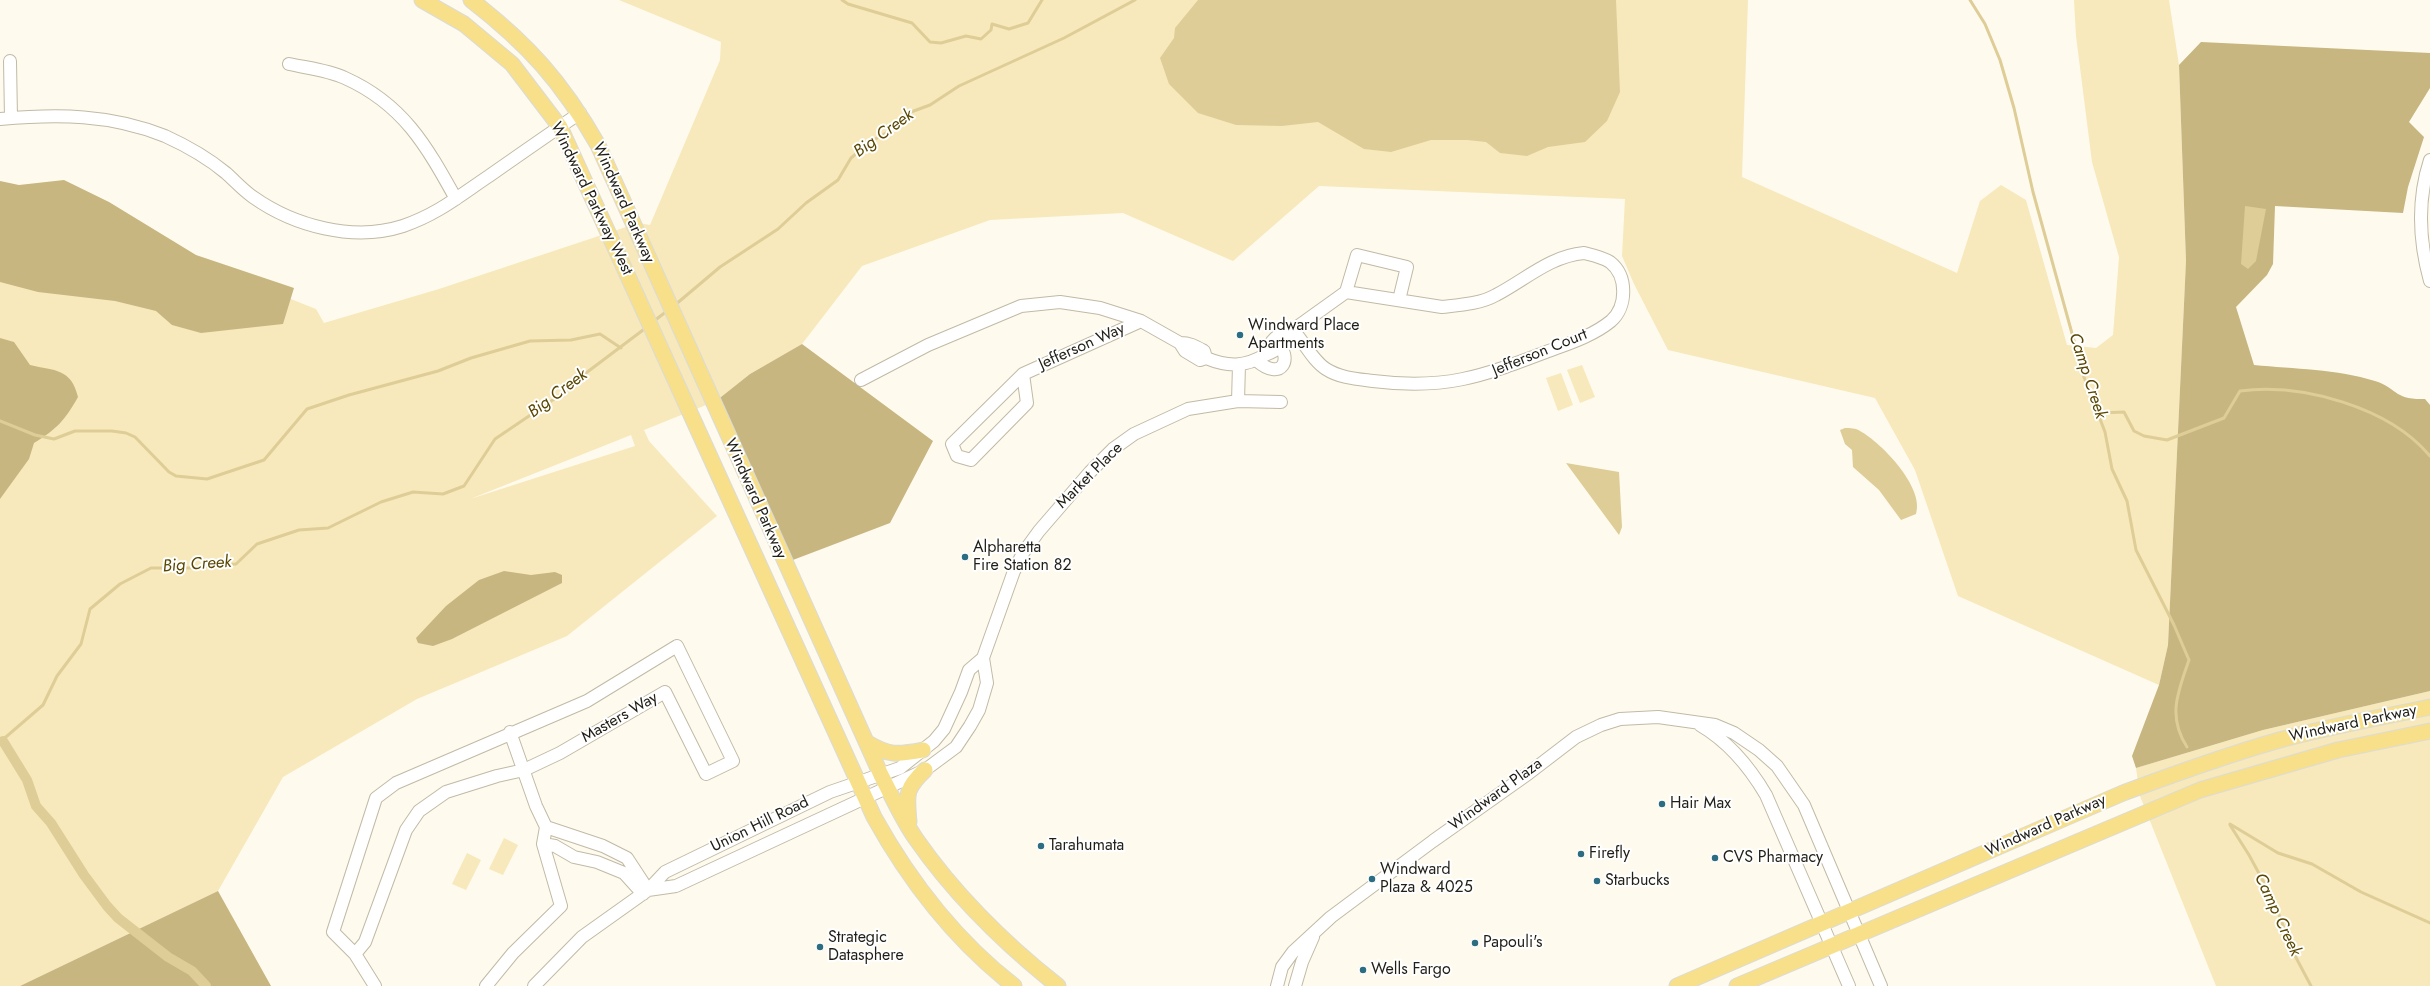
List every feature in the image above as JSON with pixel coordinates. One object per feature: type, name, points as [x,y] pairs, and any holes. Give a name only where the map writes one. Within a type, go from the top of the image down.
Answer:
[{"type":"main road","name":"Windward Parkway West","points":[[422,0],[464,24],[512,64],[560,127],[664,355]]},
{"type":"main road","name":"Windward Parkway","points":[[471,0],[509,29],[534,54],[559,83],[580,113],[598,145],[688,349],[866,742],[884,781],[909,827],[953,887],[978,914],[1007,943],[1058,986]]},
{"type":"main road","name":"Windward Parkway","points":[[664,355],[865,797],[905,869],[933,907],[970,947],[1014,986]]},
{"type":"main road","name":"Windward Parkway","points":[[1676,986],[1821,923],[1850,912],[2050,823],[2197,766],[2277,741],[2347,724],[2430,707]]},
{"type":"main road","name":"Windward Parkway","points":[[1737,986],[2200,790],[2338,750],[2430,731]]},
{"type":"main road","points":[[866,742],[880,751],[892,754],[923,750]]},
{"type":"main road","points":[[909,827],[908,792],[911,783],[925,770]]},
{"type":"street","points":[[10,60],[6,118],[68,115],[126,124],[152,132],[204,157],[264,204],[289,216],[330,229],[358,232],[387,230],[437,212],[580,113]]},
{"type":"street","points":[[289,64],[344,78],[388,102],[413,130],[438,166],[456,199]]},
{"type":"street","points":[[2430,160],[2422,197],[2420,236],[2430,281]]},
{"type":"street","name":"Jefferson Court","points":[[1293,330],[1325,368],[1336,374],[1386,383],[1438,384],[1487,374],[1579,340],[1611,321],[1620,310],[1624,298],[1622,283],[1610,262],[1584,253],[1553,261],[1482,301],[1442,307],[1346,292]]},
{"type":"street","points":[[861,380],[928,345],[1021,306],[1060,302],[1100,308],[1142,320],[1180,343],[1189,343],[1200,360],[1206,358],[1220,364],[1239,365],[1276,351],[1278,343],[1293,330],[1346,292],[1357,255],[1408,267],[1399,300]]},
{"type":"street","name":"Jefferson Way","points":[[1023,374],[1027,403],[971,460],[957,456],[952,444],[1023,374],[1142,320]]},
{"type":"street","points":[[1261,357],[1268,369],[1279,370],[1284,359],[1278,343]]},
{"type":"street","points":[[1238,401],[1239,365]]},
{"type":"street","name":"Market Place","points":[[884,781],[925,770],[956,747],[979,710],[987,683],[983,658],[1004,594],[1023,553],[1090,472],[1118,445],[1134,434],[1164,418],[1188,409],[1238,401],[1281,402]]},
{"type":"street","name":"Masters Way","points":[[354,954],[365,942],[406,830],[419,811],[446,792],[497,776],[524,770],[560,753],[665,692],[706,774],[733,761],[677,646],[587,701],[510,732]]},
{"type":"street","name":"Market Place","points":[[884,781],[923,750],[944,729],[959,698],[969,670],[983,658]]},
{"type":"street","name":"Windward Plaza","points":[[1277,986],[1282,967],[1293,952],[1318,929],[1375,884],[1529,773],[1576,737],[1601,724],[1620,719],[1658,716],[1715,725],[1734,733],[1759,750],[1776,766],[1804,805],[1881,986]]},
{"type":"street","name":"Windward Plaza","points":[[1695,722],[1731,748],[1754,774],[1766,795],[1849,986]]},
{"type":"street","points":[[375,986],[354,954],[333,932],[376,798],[396,783],[510,732],[546,827],[543,844],[561,906],[513,953],[486,986]]},
{"type":"street","name":"Union Hill Road","points":[[534,986],[582,937],[645,892],[665,872],[823,795],[858,782],[884,781]]},
{"type":"street","name":"Union Hill Road","points":[[645,892],[676,886],[728,862],[865,797],[884,781]]},
{"type":"street","points":[[546,827],[603,846],[627,858],[645,892]]},
{"type":"street","points":[[543,844],[555,846],[574,856],[597,862],[624,873],[645,892]]},
{"type":"street","points":[[718,845],[728,862]]},
{"type":"street","points":[[624,873],[627,858]]},
{"type":"street","name":"Windward Plaza","points":[[1295,986],[1302,962],[1318,929]]},
{"type":"shaded area","points":[[619,0],[1748,0],[1742,177],[1957,273],[1980,201],[2001,185],[2026,200],[2067,345],[2096,348],[2113,335],[2119,257],[2092,162],[2076,36],[2074,0],[2169,0],[2179,65],[2186,261],[2168,645],[2159,685],[1958,596],[1915,470],[1875,398],[1668,350],[1634,284],[1622,256],[1625,199],[1319,186],[1233,261],[1123,213],[990,220],[862,266],[802,344],[750,374],[716,401],[644,430],[649,441],[717,516],[567,636],[417,699],[283,777],[218,891],[20,986],[0,986],[0,227],[250,283],[316,309],[324,323],[439,289],[638,223],[650,225],[720,60],[721,42]],"holes":[[[631,435],[635,446],[470,499]]]},
{"type":"shaded area","points":[[1198,0],[1616,0],[1620,92],[1607,121],[1585,142],[1548,147],[1527,156],[1500,153],[1486,142],[1467,140],[1431,140],[1391,152],[1364,149],[1318,122],[1282,126],[1236,125],[1198,113],[1169,84],[1160,58],[1174,38],[1175,28]]},
{"type":"shaded area","points":[[2201,42],[2430,53],[2430,88],[2409,122],[2424,137],[2408,187],[2403,213],[2275,206],[2273,264],[2267,275],[2236,307],[2254,365],[2315,370],[2361,377],[2382,384],[2401,396],[2415,399],[2425,399],[2430,405],[2430,691],[2263,730],[2136,768],[2132,756],[2159,685],[2168,645],[2186,261],[2179,65]]},
{"type":"shaded area","points":[[64,180],[109,202],[196,255],[294,288],[283,324],[201,333],[172,325],[156,311],[115,301],[38,292],[0,282],[0,181],[19,185]]},
{"type":"shaded area","points":[[2245,206],[2266,209],[2256,261],[2248,269],[2241,264]]},
{"type":"shaded area","points":[[0,338],[14,342],[30,365],[61,372],[71,381],[78,397],[60,423],[49,433],[34,443],[29,459],[0,499]]},
{"type":"shaded area","points":[[802,344],[933,441],[890,523],[785,563],[716,401],[750,374]]},
{"type":"shaded area","points":[[1582,365],[1595,397],[1580,403],[1567,370]]},
{"type":"shaded area","points":[[1561,373],[1573,405],[1558,411],[1546,378]]},
{"type":"shaded area","points":[[1845,428],[1857,429],[1869,437],[1879,445],[1900,467],[1914,492],[1917,503],[1916,514],[1901,520],[1879,490],[1853,467],[1852,450],[1845,444],[1840,430]]},
{"type":"shaded area","points":[[1566,463],[1619,472],[1622,527],[1619,535]]},
{"type":"shaded area","points":[[504,571],[531,575],[555,572],[562,575],[562,583],[452,639],[433,646],[418,643],[416,638],[446,606],[479,580]]},
{"type":"shaded area","points":[[2430,691],[2430,986],[2216,986],[2140,796],[2136,768],[2263,730]]},
{"type":"shaded area","points":[[504,838],[518,845],[503,875],[489,869]]},
{"type":"shaded area","points":[[467,853],[481,860],[466,890],[452,884]]},
{"type":"shaded area","points":[[218,891],[271,986],[20,986]]},
{"type":"waterway","points":[[842,0],[848,4],[912,23],[930,42],[941,43],[966,36],[981,39],[991,30],[992,24],[1009,29],[1028,23],[1042,0]]},
{"type":"waterway","name":"Big Creek","points":[[675,305],[720,267],[778,229],[806,203],[838,180],[851,158],[870,142],[895,128],[911,112],[930,105],[959,86],[1064,38],[1135,0]]},
{"type":"waterway","name":"Camp Creek","points":[[1970,0],[1985,24],[2000,60],[2014,108],[2033,192],[2084,377],[2105,432],[2112,469],[2127,501],[2136,550],[2174,625],[2189,660],[2176,704],[2177,725],[2187,747]]},
{"type":"waterway","name":"Big Creek","points":[[654,321],[667,311]]},
{"type":"waterway","name":"Big Creek","points":[[0,742],[43,705],[57,676],[81,644],[90,609],[120,584],[151,568],[192,568],[236,564],[257,544],[299,530],[328,528],[381,502],[413,492],[443,494],[464,486],[495,439],[566,391],[582,376],[647,327]]},
{"type":"waterway","points":[[0,421],[35,435],[54,439],[75,431],[112,431],[126,433],[135,437],[169,472],[176,476],[207,479],[264,460],[307,409],[349,395],[438,371],[471,358],[530,341],[571,340],[600,334],[621,348]]},
{"type":"waterway","points":[[2099,413],[2124,412],[2134,431],[2144,436],[2167,440],[2224,418],[2240,391],[2264,389],[2290,391],[2317,395],[2343,402],[2368,412],[2392,424],[2413,439],[2430,456]]},
{"type":"waterway","points":[[3,741],[27,780],[36,806],[51,823],[84,875],[107,906],[118,918],[168,957],[192,971],[206,986]]},
{"type":"waterway","points":[[2230,824],[2278,853],[2312,864],[2361,892],[2430,923]]},
{"type":"waterway","name":"Camp Creek","points":[[2230,825],[2249,855],[2274,901],[2292,950],[2311,986]]},
{"type":"place","name":"Windward Place Apartments","points":[[1240,335]]},
{"type":"place","name":"Alpharetta Fire Station 82","points":[[965,557]]},
{"type":"place","name":"Hair Max","points":[[1662,804]]},
{"type":"place","name":"Tarahumata","points":[[1041,846]]},
{"type":"place","name":"Firefly","points":[[1581,854]]},
{"type":"place","name":"CVS Pharmacy","points":[[1715,858]]},
{"type":"place","name":"Windward Plaza & 4025","points":[[1372,879]]},
{"type":"place","name":"Starbucks","points":[[1597,881]]},
{"type":"place","name":"Papouli's","points":[[1475,943]]},
{"type":"place","name":"Strategic Datasphere","points":[[820,947]]},
{"type":"place","name":"Wells Fargo","points":[[1363,970]]}]
